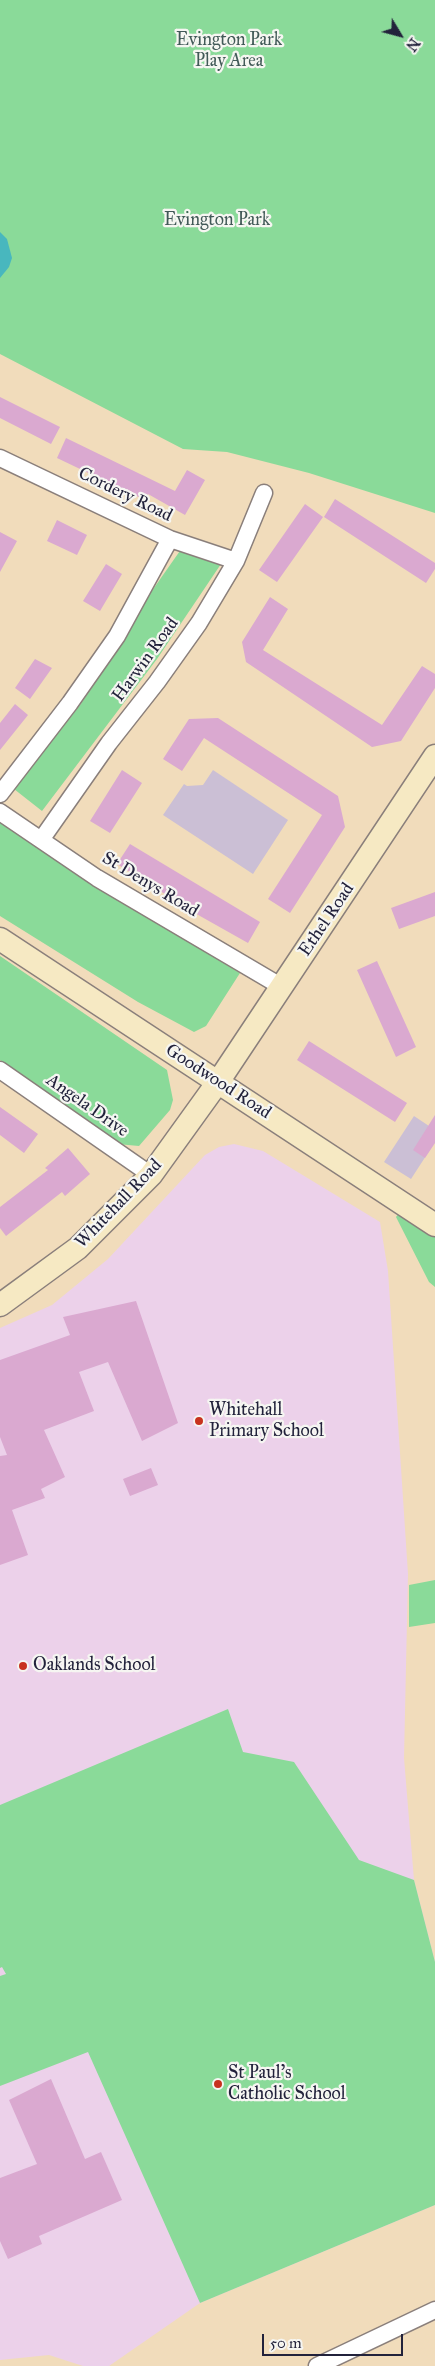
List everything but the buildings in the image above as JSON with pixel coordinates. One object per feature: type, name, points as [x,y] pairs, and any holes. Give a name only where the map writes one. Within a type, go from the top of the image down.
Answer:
[{"type":"street","name":"Cordery Road","points":[[0,458],[170,540],[236,561]]},
{"type":"street","name":"Harwin Road","points":[[41,840],[109,743],[157,682],[199,623],[236,561],[264,493]]},
{"type":"street","name":"Harwin Road","points":[[0,794],[70,703],[118,636],[170,540]]},
{"type":"street","name":"Ethel Road","points":[[218,1082],[435,756]]},
{"type":"street","name":"St Denys Road","points":[[0,812],[97,878],[282,988]]},
{"type":"street","name":"Goodwood Road","points":[[0,939],[435,1225]]},
{"type":"street","name":"Angela Drive","points":[[0,1070],[151,1175]]},
{"type":"street","name":"Whitehall Road","points":[[0,1305],[78,1248],[151,1175],[218,1082]]},
{"type":"street","points":[[317,2366],[435,2310]]},
{"type":"shaded area","points":[[213,770],[288,820],[253,874],[163,815],[184,784],[187,786],[203,785]]},
{"type":"shaded area","points":[[414,1116],[435,1130],[435,1142],[411,1179],[384,1162]]},
{"type":"shaded area","points":[[234,1144],[263,1151],[380,1222],[388,1271],[408,1574],[404,1758],[414,1880],[435,1962],[435,2205],[200,2303],[109,2366],[83,2366],[49,2355],[0,2360],[0,1328],[52,1305],[108,1259],[205,1155],[219,1147]]},
{"type":"green space","name":"Evington Park","points":[[0,0],[435,0],[435,513],[309,473],[227,452],[183,449],[0,354]]},
{"type":"green space","points":[[182,548],[223,561],[157,659],[42,811],[14,789],[80,705],[123,641],[149,595]]},
{"type":"green space","points":[[0,821],[94,884],[240,973],[206,1026],[194,1032],[138,1002],[0,916]]},
{"type":"green space","points":[[0,956],[167,1070],[173,1100],[170,1110],[139,1146],[117,1144],[0,1060]]},
{"type":"green space","points":[[399,1213],[435,1235],[435,1287],[429,1282],[396,1217]]},
{"type":"green space","points":[[435,1580],[435,1623],[409,1627],[409,1585]]},
{"type":"green space","name":"St Paul's Catholic School","points":[[228,1709],[243,1752],[294,1762],[359,1860],[414,1880],[435,1962],[435,2205],[200,2303],[88,2052],[0,2086],[0,1976],[6,1974],[2,1967],[0,1968],[0,1805]]},
{"type":"water","points":[[0,232],[7,239],[12,258],[9,267],[0,278]]},
{"type":"place","name":"Whitehall Primary School","points":[[199,1421]]},
{"type":"place","name":"Oaklands School","points":[[23,1666]]},
{"type":"place","name":"St Paul's Catholic School","points":[[218,2084]]},
{"type":"park label","name":"Evington Park Play Area","points":[[229,51]]}]
